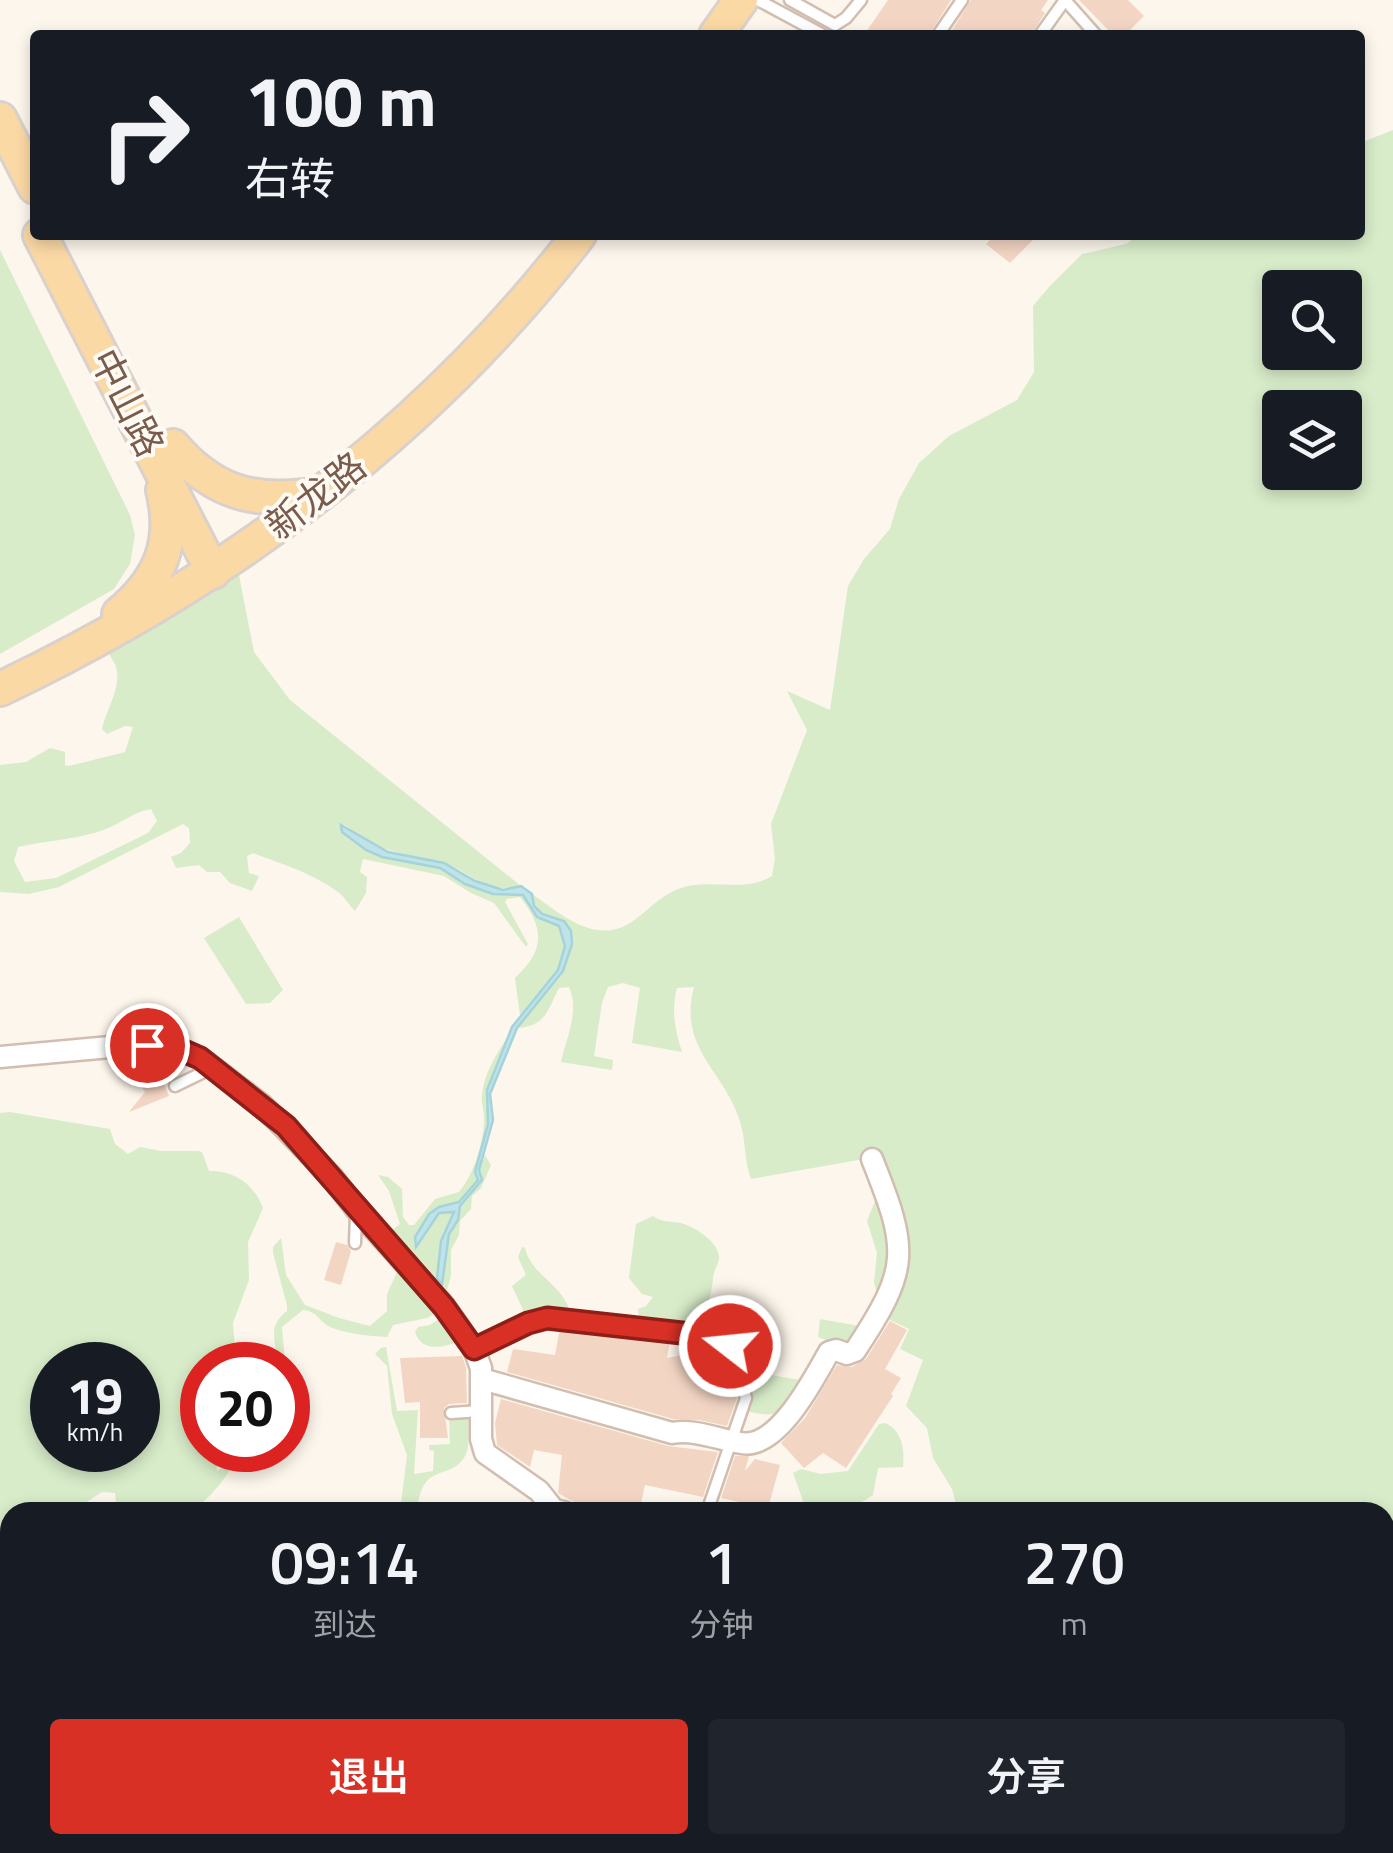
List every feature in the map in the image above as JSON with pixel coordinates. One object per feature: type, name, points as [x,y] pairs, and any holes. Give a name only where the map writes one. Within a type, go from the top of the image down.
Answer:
[{"type":"main road","points":[[720,30],[742,0]]},
{"type":"main road","points":[[729,30],[750,0]]},
{"type":"main road","points":[[0,119],[30,176]]},
{"type":"main road","points":[[0,158],[30,215]]},
{"type":"main road","name":"中山路","points":[[43,240],[163,451]]},
{"type":"main road","name":"中山路","points":[[62,240],[219,561]]},
{"type":"main road","name":"新龙路","points":[[0,680],[101,629],[219,561],[336,474],[460,360],[566,240]]},
{"type":"main road","name":"新龙路","points":[[0,689],[104,637],[342,479],[416,414],[547,277],[575,240]]},
{"type":"main road","points":[[163,451],[228,490],[267,498],[304,496]]},
{"type":"main road","points":[[101,629],[140,597],[155,577],[164,555],[167,516],[163,451]]},
{"type":"street","points":[[0,1057],[147,1045],[184,1051],[214,1067],[286,1126],[444,1307],[474,1349],[482,1379],[481,1439],[485,1453],[540,1491],[548,1502]]},
{"type":"street","points":[[482,1379],[672,1433],[683,1430],[750,1444],[769,1435],[806,1392],[829,1352],[855,1351],[892,1292],[898,1274],[897,1223],[872,1159]]},
{"type":"lane","points":[[758,0],[814,30]]},
{"type":"lane","points":[[790,0],[835,25],[861,0]]},
{"type":"lane","points":[[941,30],[962,0]]},
{"type":"lane","points":[[1044,30],[1065,0],[1092,30]]},
{"type":"lane","points":[[175,1086],[214,1067]]},
{"type":"lane","points":[[355,1243],[356,1209]]},
{"type":"lane","points":[[474,1349],[547,1318],[725,1338],[746,1398],[710,1502]]},
{"type":"lane","points":[[451,1413],[482,1411]]},
{"type":"green space","points":[[1393,130],[1393,1502],[955,1502],[933,1458],[927,1428],[906,1406],[923,1360],[900,1349],[909,1329],[882,1316],[903,1277],[864,1159],[751,1179],[734,1106],[692,1028],[694,987],[677,988],[675,996],[682,1052],[632,1043],[640,988],[623,983],[608,987],[594,1056],[613,1060],[612,1070],[561,1062],[573,1015],[569,987],[559,988],[540,1021],[517,1028],[561,972],[570,946],[571,931],[541,912],[532,894],[582,926],[608,930],[622,927],[672,892],[688,886],[741,885],[772,876],[775,859],[771,824],[807,730],[787,691],[830,710],[848,586],[864,559],[890,529],[899,499],[919,463],[949,436],[1017,400],[1034,372],[1033,306],[1082,254],[1131,240],[1365,240],[1365,141]]},
{"type":"green space","points":[[0,250],[130,515],[135,535],[130,564],[114,589],[0,654]]},
{"type":"green space","points":[[239,575],[254,652],[290,700],[521,886],[485,884],[440,862],[379,846],[345,825],[341,825],[342,832],[382,857],[440,868],[465,884],[493,894],[523,895],[537,917],[562,928],[563,954],[546,987],[520,1015],[515,978],[532,958],[538,939],[534,919],[520,897],[505,902],[528,944],[526,947],[494,903],[444,876],[363,859],[360,872],[367,877],[366,893],[355,911],[340,894],[318,879],[253,853],[247,856],[249,873],[259,876],[252,891],[199,865],[176,868],[171,857],[190,843],[189,828],[183,824],[59,887],[29,894],[0,892],[0,765],[26,762],[50,748],[65,752],[65,765],[69,766],[125,752],[133,727],[125,726],[107,734],[102,729],[117,682],[116,667],[108,651]],"holes":[[[151,809],[157,821],[148,833],[56,878],[25,882],[14,861],[18,847],[95,833],[145,810]]]},
{"type":"green space","points":[[239,917],[283,990],[270,1003],[246,1004],[204,938]]},
{"type":"green space","points":[[507,1038],[486,1096],[488,1124],[477,1166],[478,1180],[459,1202],[429,1214],[414,1240],[414,1245],[442,1211],[452,1210],[441,1241],[437,1279],[381,1224],[392,1230],[400,1224],[389,1191],[378,1175],[388,1177],[402,1189],[403,1217],[409,1225],[414,1225],[435,1199],[459,1192],[474,1167],[480,1147],[485,1079]]},
{"type":"green space","points":[[0,1113],[110,1129],[115,1144],[128,1154],[140,1147],[202,1152],[209,1171],[241,1180],[254,1191],[263,1208],[248,1242],[249,1280],[233,1323],[234,1342],[180,1342],[180,1472],[229,1472],[203,1502],[116,1502],[115,1493],[102,1492],[86,1502],[0,1502]]},
{"type":"green space","points":[[485,1155],[491,1165],[481,1188],[472,1196],[471,1209],[460,1221],[459,1235],[451,1250],[447,1290],[442,1284],[449,1234],[460,1206],[482,1180],[479,1171]]},
{"type":"green space","points":[[876,1183],[894,1253],[879,1300],[874,1283],[877,1253],[867,1221],[875,1201]]},
{"type":"green space","points":[[653,1216],[694,1229],[718,1251],[708,1303],[696,1324],[639,1318],[638,1309],[653,1297],[642,1294],[629,1278],[636,1224]]},
{"type":"green space","points":[[281,1238],[286,1275],[305,1305],[370,1326],[387,1311],[387,1294],[398,1270],[437,1312],[393,1325],[387,1337],[337,1329],[303,1310],[282,1327],[283,1342],[275,1342],[274,1329],[287,1305],[273,1247]]},
{"type":"green space","points":[[522,1247],[570,1311],[539,1311],[526,1316],[512,1286],[526,1275],[518,1257]]},
{"type":"green space","points":[[441,1318],[459,1342],[439,1347],[422,1343],[415,1332],[418,1327]]},
{"type":"green space","points":[[820,1319],[865,1327],[851,1344],[834,1343],[818,1337]]},
{"type":"green space","points":[[386,1347],[397,1411],[418,1410],[414,1474],[433,1471],[434,1451],[429,1450],[429,1445],[450,1444],[449,1418],[469,1417],[465,1456],[459,1464],[430,1478],[419,1502],[401,1502],[407,1455],[392,1414],[387,1366],[375,1354]]},
{"type":"green space","points":[[741,1370],[806,1381],[781,1410],[757,1413],[744,1410]]},
{"type":"green space","points":[[885,1423],[895,1430],[901,1441],[903,1467],[878,1468],[873,1495],[862,1502],[803,1502],[793,1473],[801,1469],[821,1474],[848,1471],[879,1424]]},
{"type":"water","points":[[341,825],[388,852],[444,863],[475,881],[503,890],[521,886],[532,894],[534,906],[542,914],[564,921],[571,931],[572,944],[563,971],[517,1028],[490,1094],[493,1120],[479,1170],[482,1180],[460,1206],[458,1220],[449,1234],[442,1284],[437,1279],[441,1241],[454,1212],[439,1213],[416,1247],[415,1237],[429,1214],[459,1202],[478,1180],[475,1172],[488,1124],[487,1090],[512,1027],[558,970],[565,946],[559,926],[537,917],[523,895],[493,894],[465,884],[440,868],[382,857],[342,832]]},
{"type":"building","points":[[888,0],[951,0],[932,30],[867,30]]},
{"type":"building","points":[[971,0],[1048,0],[1034,30],[952,30]]},
{"type":"building","points":[[1079,0],[1128,0],[1144,16],[1130,30],[1108,30]]},
{"type":"building","points":[[990,240],[1033,240],[1010,263],[986,244]]},
{"type":"building","points":[[162,1078],[169,1096],[129,1112],[145,1092],[142,1087]]},
{"type":"building","points":[[336,1242],[347,1245],[351,1251],[341,1285],[324,1280]]},
{"type":"building","points":[[890,1321],[907,1330],[885,1369],[901,1378],[893,1396],[846,1468],[823,1453],[804,1468],[781,1443],[805,1418],[837,1365],[852,1367],[866,1359]]},
{"type":"building","points":[[560,1328],[670,1341],[667,1358],[721,1347],[737,1398],[727,1426],[673,1419],[507,1372],[513,1349],[555,1355]]},
{"type":"building","points":[[462,1356],[467,1403],[444,1408],[448,1438],[420,1438],[420,1402],[405,1403],[400,1358]]},
{"type":"building","points":[[501,1399],[668,1446],[718,1452],[703,1497],[645,1485],[641,1502],[574,1502],[558,1493],[562,1455],[534,1450],[530,1467],[497,1445],[495,1423]]},
{"type":"building","points":[[735,1456],[749,1456],[745,1471],[755,1459],[780,1465],[770,1502],[721,1498]]},
{"type":"route","points":[[147,1045],[200,1058],[286,1126],[421,1279],[474,1349],[547,1318],[725,1338],[730,1346]]}]
